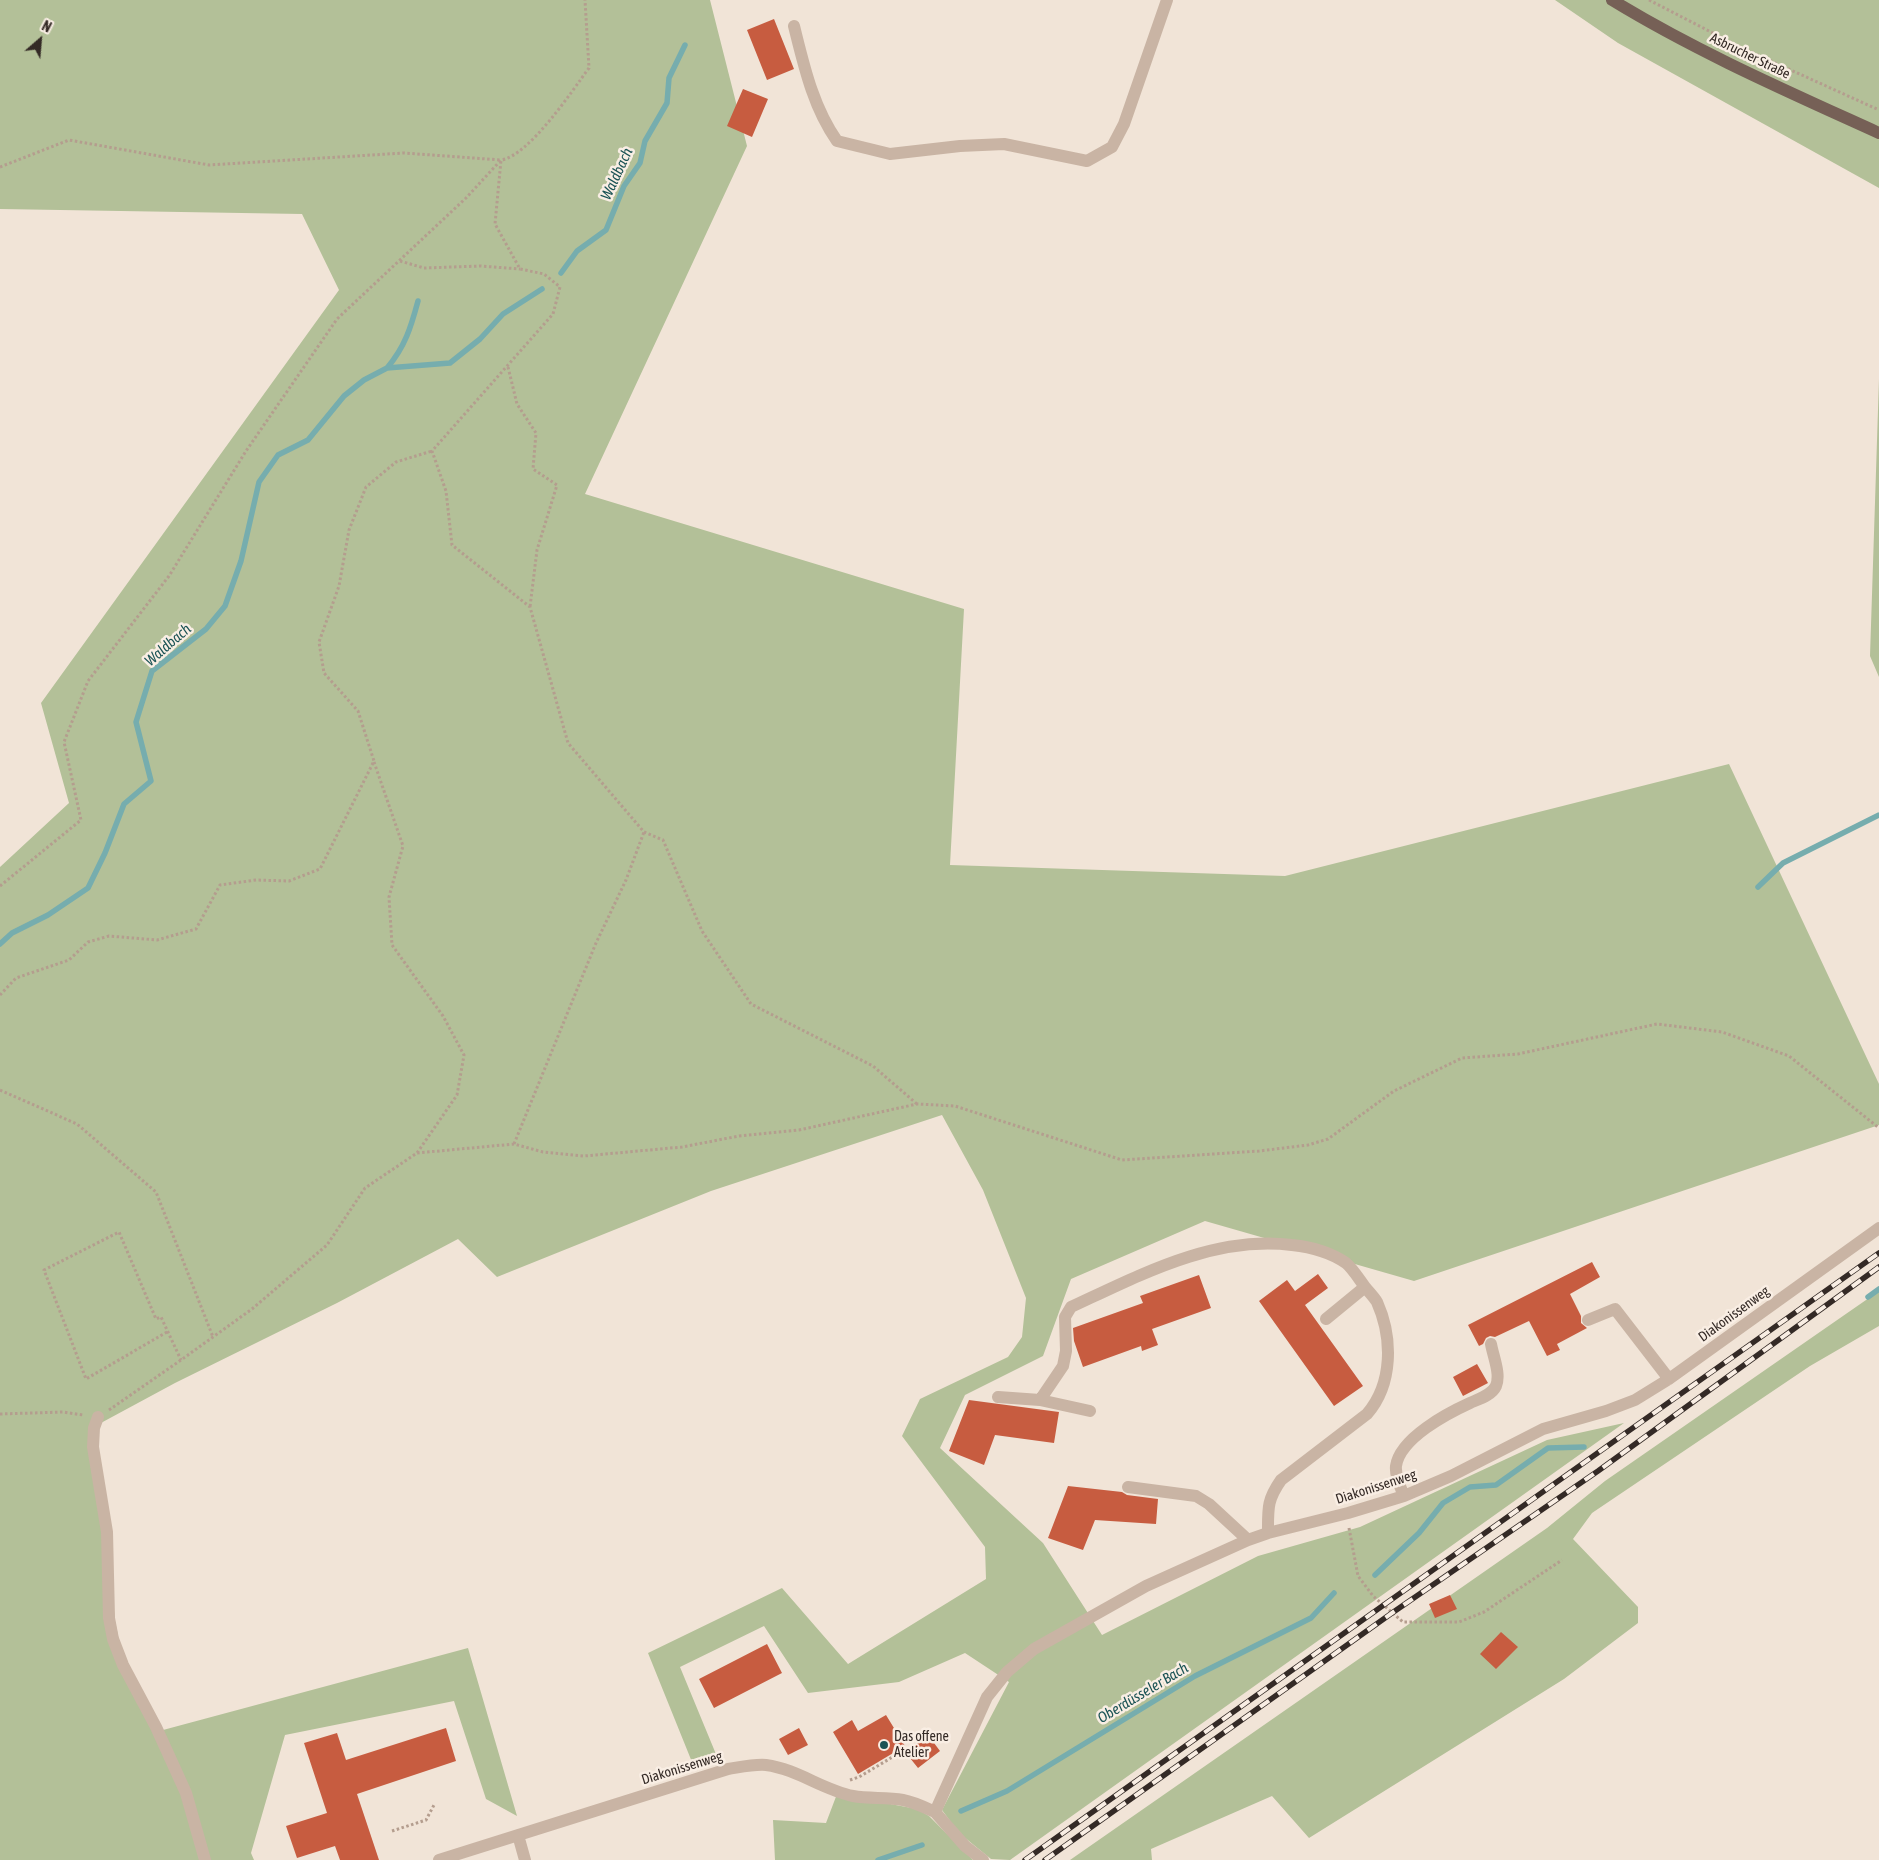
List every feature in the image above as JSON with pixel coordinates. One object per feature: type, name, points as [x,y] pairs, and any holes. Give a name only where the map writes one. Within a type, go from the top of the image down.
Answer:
[{"type":"main road","name":"Asbrucher Straße","points":[[1612,0],[1648,22],[1732,65],[1879,133]]},
{"type":"street","points":[[794,26],[807,76],[824,123],[837,141],[890,154],[960,146],[1004,144],[1087,161],[1112,147],[1124,124],[1167,0]]},
{"type":"street","name":"Diakonissenweg","points":[[935,1812],[987,1697],[1006,1672],[1034,1649],[1146,1586],[1248,1540],[1404,1496],[1450,1476],[1543,1429],[1606,1411],[1635,1400],[1669,1379],[1879,1228]]},
{"type":"street","points":[[1040,1400],[1063,1366],[1066,1351],[1065,1316],[1071,1306],[1154,1269],[1192,1255],[1245,1244],[1275,1243],[1308,1247],[1333,1255],[1348,1264],[1377,1302],[1386,1332],[1388,1363],[1384,1389],[1367,1414],[1281,1480],[1271,1494],[1268,1508],[1268,1533]]},
{"type":"street","points":[[1326,1319],[1365,1287]]},
{"type":"street","points":[[1588,1320],[1615,1309],[1669,1379]]},
{"type":"street","points":[[1404,1496],[1396,1477],[1396,1465],[1404,1449],[1423,1430],[1444,1415],[1489,1394],[1496,1386],[1498,1375],[1491,1344]]},
{"type":"street","points":[[998,1397],[1040,1400],[1090,1411]]},
{"type":"street","points":[[98,1417],[94,1428],[93,1448],[107,1532],[109,1618],[113,1638],[123,1665],[156,1726],[186,1793],[205,1860]]},
{"type":"street","points":[[1128,1487],[1196,1496],[1209,1504],[1248,1540]]},
{"type":"street","name":"Diakonissenweg","points":[[439,1860],[728,1769],[748,1765],[767,1765],[798,1775],[824,1789],[854,1796],[903,1800],[918,1804],[935,1812],[965,1846],[983,1860]]},
{"type":"street","points":[[518,1834],[525,1860]]},
{"type":"path","points":[[0,167],[69,140],[209,165],[404,153],[508,159],[542,132],[589,68],[585,0]]},
{"type":"path","points":[[1649,0],[1740,47],[1879,110]]},
{"type":"path","points":[[0,886],[81,820],[64,742],[88,681],[169,576],[246,451],[338,319],[466,198],[500,160]]},
{"type":"path","points":[[500,160],[495,224],[520,269]]},
{"type":"path","points":[[0,1414],[63,1412],[98,1417],[181,1360],[252,1309],[327,1245],[366,1188],[418,1153],[457,1095],[464,1055],[443,1016],[392,945],[389,897],[403,846],[358,711],[324,673],[319,642],[339,586],[349,530],[366,487],[396,462],[432,451],[553,314],[560,288],[544,274],[520,269],[480,266],[424,268],[400,261]]},
{"type":"path","points":[[508,366],[517,404],[536,433],[533,469],[557,485],[536,550],[530,607],[568,743],[644,832],[663,840],[702,931],[751,1004],[873,1066],[917,1104]]},
{"type":"path","points":[[432,451],[446,491],[452,545],[530,607]]},
{"type":"path","points":[[0,995],[16,978],[69,960],[88,942],[109,936],[157,940],[196,929],[220,885],[256,880],[289,881],[320,869],[374,761]]},
{"type":"path","points":[[514,1144],[596,943],[626,880],[644,832]]},
{"type":"path","points":[[418,1153],[514,1144],[543,1152],[584,1156],[682,1147],[739,1136],[799,1130],[917,1104],[955,1106],[1122,1160],[1259,1152],[1308,1145],[1328,1139],[1394,1090],[1462,1058],[1518,1054],[1657,1024],[1722,1032],[1789,1056],[1879,1128]]},
{"type":"path","points":[[0,1090],[77,1124],[156,1192],[213,1337]]},
{"type":"path","points":[[167,1332],[86,1379],[44,1270],[119,1232],[156,1319],[161,1317],[181,1360]]},
{"type":"path","points":[[1348,1513],[1349,1535],[1358,1576],[1373,1596],[1403,1622],[1459,1622],[1484,1612],[1562,1560]]},
{"type":"path","points":[[838,1792],[844,1782],[859,1776],[906,1749]]},
{"type":"path","points":[[392,1832],[426,1820],[434,1805]]},
{"type":"green space","points":[[0,0],[710,0],[747,146],[585,494],[964,609],[950,865],[1285,876],[1729,764],[1879,1084],[1879,1125],[1414,1281],[1205,1221],[1071,1279],[1043,1356],[965,1395],[940,1448],[1043,1543],[1102,1635],[1258,1556],[1360,1527],[1547,1440],[1624,1423],[1010,1860],[991,1859],[959,1833],[942,1810],[1009,1682],[965,1653],[899,1682],[808,1693],[764,1626],[680,1667],[718,1759],[694,1767],[648,1653],[782,1588],[848,1664],[986,1579],[985,1547],[902,1436],[920,1399],[1008,1357],[1022,1337],[1026,1298],[983,1190],[942,1115],[711,1191],[497,1277],[458,1239],[337,1303],[175,1383],[99,1424],[98,1444],[115,1621],[121,1650],[163,1730],[468,1648],[517,1816],[486,1799],[454,1701],[285,1735],[251,1853],[254,1860],[0,1860],[0,867],[69,803],[41,703],[339,290],[302,214],[0,209]]},
{"type":"green space","points":[[1555,0],[1879,0],[1879,188],[1618,43]]},
{"type":"green space","points":[[1879,379],[1879,677],[1870,656]]},
{"type":"green space","points":[[1879,1291],[1879,1326],[1810,1366],[1592,1513],[1573,1539],[1638,1607],[1638,1623],[1564,1679],[1309,1838],[1272,1796],[1151,1849],[1152,1860],[1070,1860],[1547,1528],[1605,1481]]},
{"type":"green space","points":[[837,1794],[917,1809],[929,1816],[973,1860],[775,1860],[773,1820],[826,1823]]},
{"type":"building","points":[[774,19],[794,69],[767,80],[747,30]]},
{"type":"building","points":[[743,89],[768,99],[752,137],[727,126]]},
{"type":"building","points":[[1592,1262],[1600,1277],[1570,1294],[1581,1316],[1581,1323],[1587,1328],[1557,1344],[1560,1350],[1547,1356],[1529,1321],[1495,1337],[1490,1336],[1486,1338],[1483,1344],[1479,1346],[1468,1325]]},
{"type":"building","points":[[1318,1274],[1328,1288],[1305,1305],[1363,1386],[1334,1406],[1259,1301],[1287,1280],[1295,1291]]},
{"type":"building","points":[[1199,1275],[1211,1308],[1152,1329],[1158,1345],[1142,1351],[1141,1346],[1083,1367],[1074,1341],[1073,1328],[1143,1303],[1140,1296]]},
{"type":"building","points":[[1477,1364],[1488,1383],[1463,1396],[1453,1377]]},
{"type":"building","points":[[969,1400],[1059,1412],[1054,1443],[995,1435],[984,1465],[949,1451]]},
{"type":"building","points":[[1068,1486],[1122,1492],[1127,1495],[1158,1499],[1156,1524],[1095,1520],[1083,1550],[1048,1538]]},
{"type":"building","points":[[1450,1595],[1457,1609],[1435,1618],[1429,1604]]},
{"type":"building","points":[[1501,1632],[1518,1647],[1496,1669],[1480,1654]]},
{"type":"building","points":[[767,1644],[782,1673],[714,1708],[699,1679]]},
{"type":"building","name":"Das offene Atelier","points":[[886,1715],[905,1746],[858,1774],[833,1732],[852,1720],[858,1731]]},
{"type":"building","points":[[446,1728],[456,1761],[357,1794],[379,1860],[340,1860],[335,1846],[297,1858],[286,1826],[327,1813],[304,1743],[337,1733],[346,1760]]},
{"type":"building","points":[[799,1728],[808,1745],[788,1755],[779,1739]]},
{"type":"building","points":[[928,1735],[940,1751],[918,1768],[906,1753]]},
{"type":"waterway","name":"Waldbach","points":[[561,273],[577,251],[606,230],[624,186],[640,163],[645,141],[667,103],[669,78],[685,45]]},
{"type":"waterway","name":"Waldbach","points":[[0,944],[12,933],[48,915],[88,888],[105,853],[124,804],[151,781],[136,722],[152,671],[206,629],[225,606],[241,561],[259,482],[278,455],[308,440],[344,396],[364,380],[387,368],[450,363],[480,339],[503,314],[542,289]]},
{"type":"waterway","name":"Waldbach","points":[[387,368],[407,336],[418,301]]},
{"type":"waterway","points":[[1758,887],[1783,863],[1879,815]]},
{"type":"waterway","name":"Oberdüsseler Bach","points":[[1868,1297],[1879,1289]]},
{"type":"waterway","name":"Oberdüsseler Bach","points":[[1375,1575],[1419,1533],[1443,1503],[1470,1487],[1496,1485],[1548,1448],[1584,1447]]},
{"type":"waterway","name":"Oberdüsseler Bach","points":[[961,1811],[1007,1791],[1195,1676],[1311,1618],[1334,1593]]},
{"type":"waterway","name":"Oberdüsseler Bach","points":[[878,1860],[922,1845]]},
{"type":"railway","points":[[1025,1860],[1879,1253]]},
{"type":"railway","points":[[1045,1860],[1392,1613],[1598,1471],[1879,1267]]},
{"type":"place","name":"Das offene Atelier","points":[[884,1745]]}]
